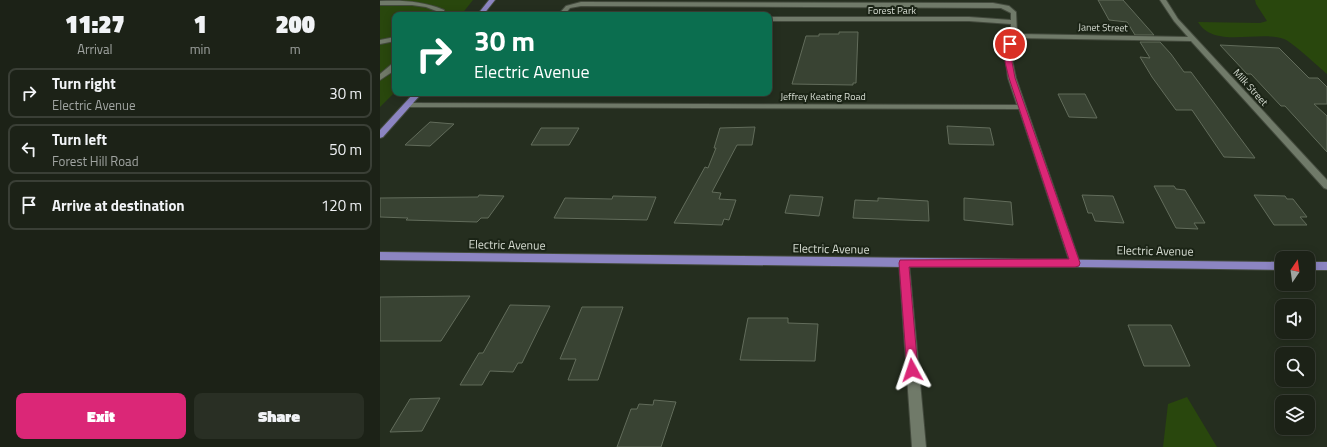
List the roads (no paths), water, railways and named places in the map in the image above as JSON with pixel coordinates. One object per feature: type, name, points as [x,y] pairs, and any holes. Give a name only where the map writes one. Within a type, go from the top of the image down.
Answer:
[{"type":"main road","points":[[482,12],[492,0]]},
{"type":"main road","points":[[380,134],[416,96]]},
{"type":"main road","name":"Electric Avenue","points":[[380,256],[904,263],[1075,263],[1275,266]]},
{"type":"main road","points":[[1315,266],[1327,266]]},
{"type":"street","points":[[421,4],[430,0]]},
{"type":"street","name":"Milk Street","points":[[1163,0],[1176,20],[1327,186]]},
{"type":"street","name":"Forest Park","points":[[564,12],[568,7],[578,4],[686,2],[997,5],[1009,8],[1014,13],[1014,22],[969,19],[772,19]]},
{"type":"street","points":[[380,3],[421,4],[436,8],[442,12]]},
{"type":"street","points":[[1014,22],[1014,36],[1009,50],[1008,62],[1075,263]]},
{"type":"street","name":"Janet Street","points":[[1014,36],[1193,38]]},
{"type":"street","points":[[380,42],[392,41]]},
{"type":"street","points":[[380,78],[392,68]]},
{"type":"street","name":"Jeffrey Keating Road","points":[[408,105],[1022,107]]},
{"type":"street","points":[[904,263],[919,447]]}]
